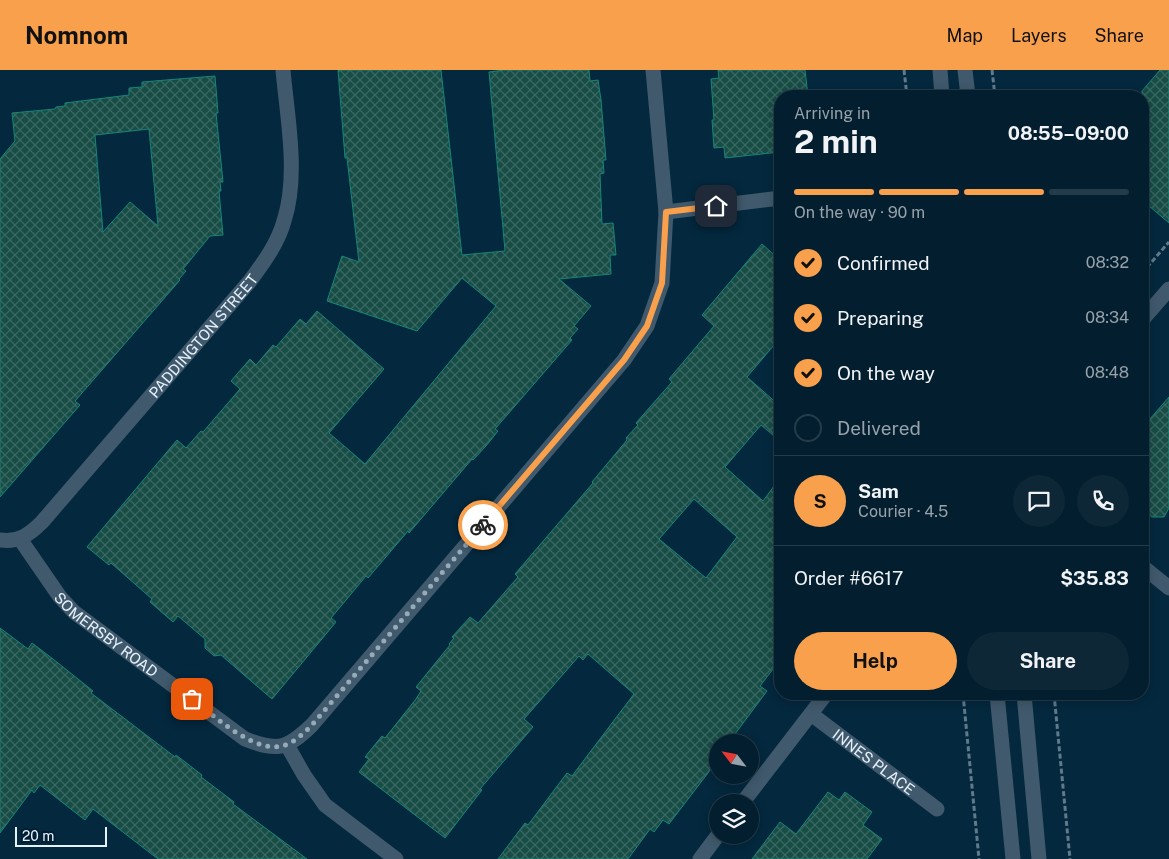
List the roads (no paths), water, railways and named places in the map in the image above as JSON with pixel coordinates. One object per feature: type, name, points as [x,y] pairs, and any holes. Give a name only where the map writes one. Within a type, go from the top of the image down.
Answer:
[{"type":"street","name":"PADDINGTON STREET","points":[[20,539],[32,532],[42,522],[250,281],[276,241],[285,220],[290,190],[291,161],[283,70]]},
{"type":"street","points":[[396,859],[325,806],[287,745],[300,737],[312,725],[624,360],[647,326],[662,283],[666,212],[653,70]]},
{"type":"street","points":[[940,70],[942,90]]},
{"type":"street","points":[[965,70],[967,90]]},
{"type":"street","points":[[666,212],[774,199]]},
{"type":"street","points":[[1149,312],[1169,289]]},
{"type":"street","points":[[0,540],[20,539]]},
{"type":"street","name":"SOMERSBY ROAD","points":[[20,539],[60,597],[74,612],[245,739],[273,747],[287,745]]},
{"type":"street","points":[[1149,572],[1169,588]]},
{"type":"street","points":[[749,794],[822,700]]},
{"type":"street","points":[[998,700],[1013,859]]},
{"type":"street","points":[[1025,700],[1039,859]]},
{"type":"street","name":"INNES PLACE","points":[[811,714],[937,809]]},
{"type":"street","points":[[700,859],[711,844]]}]
